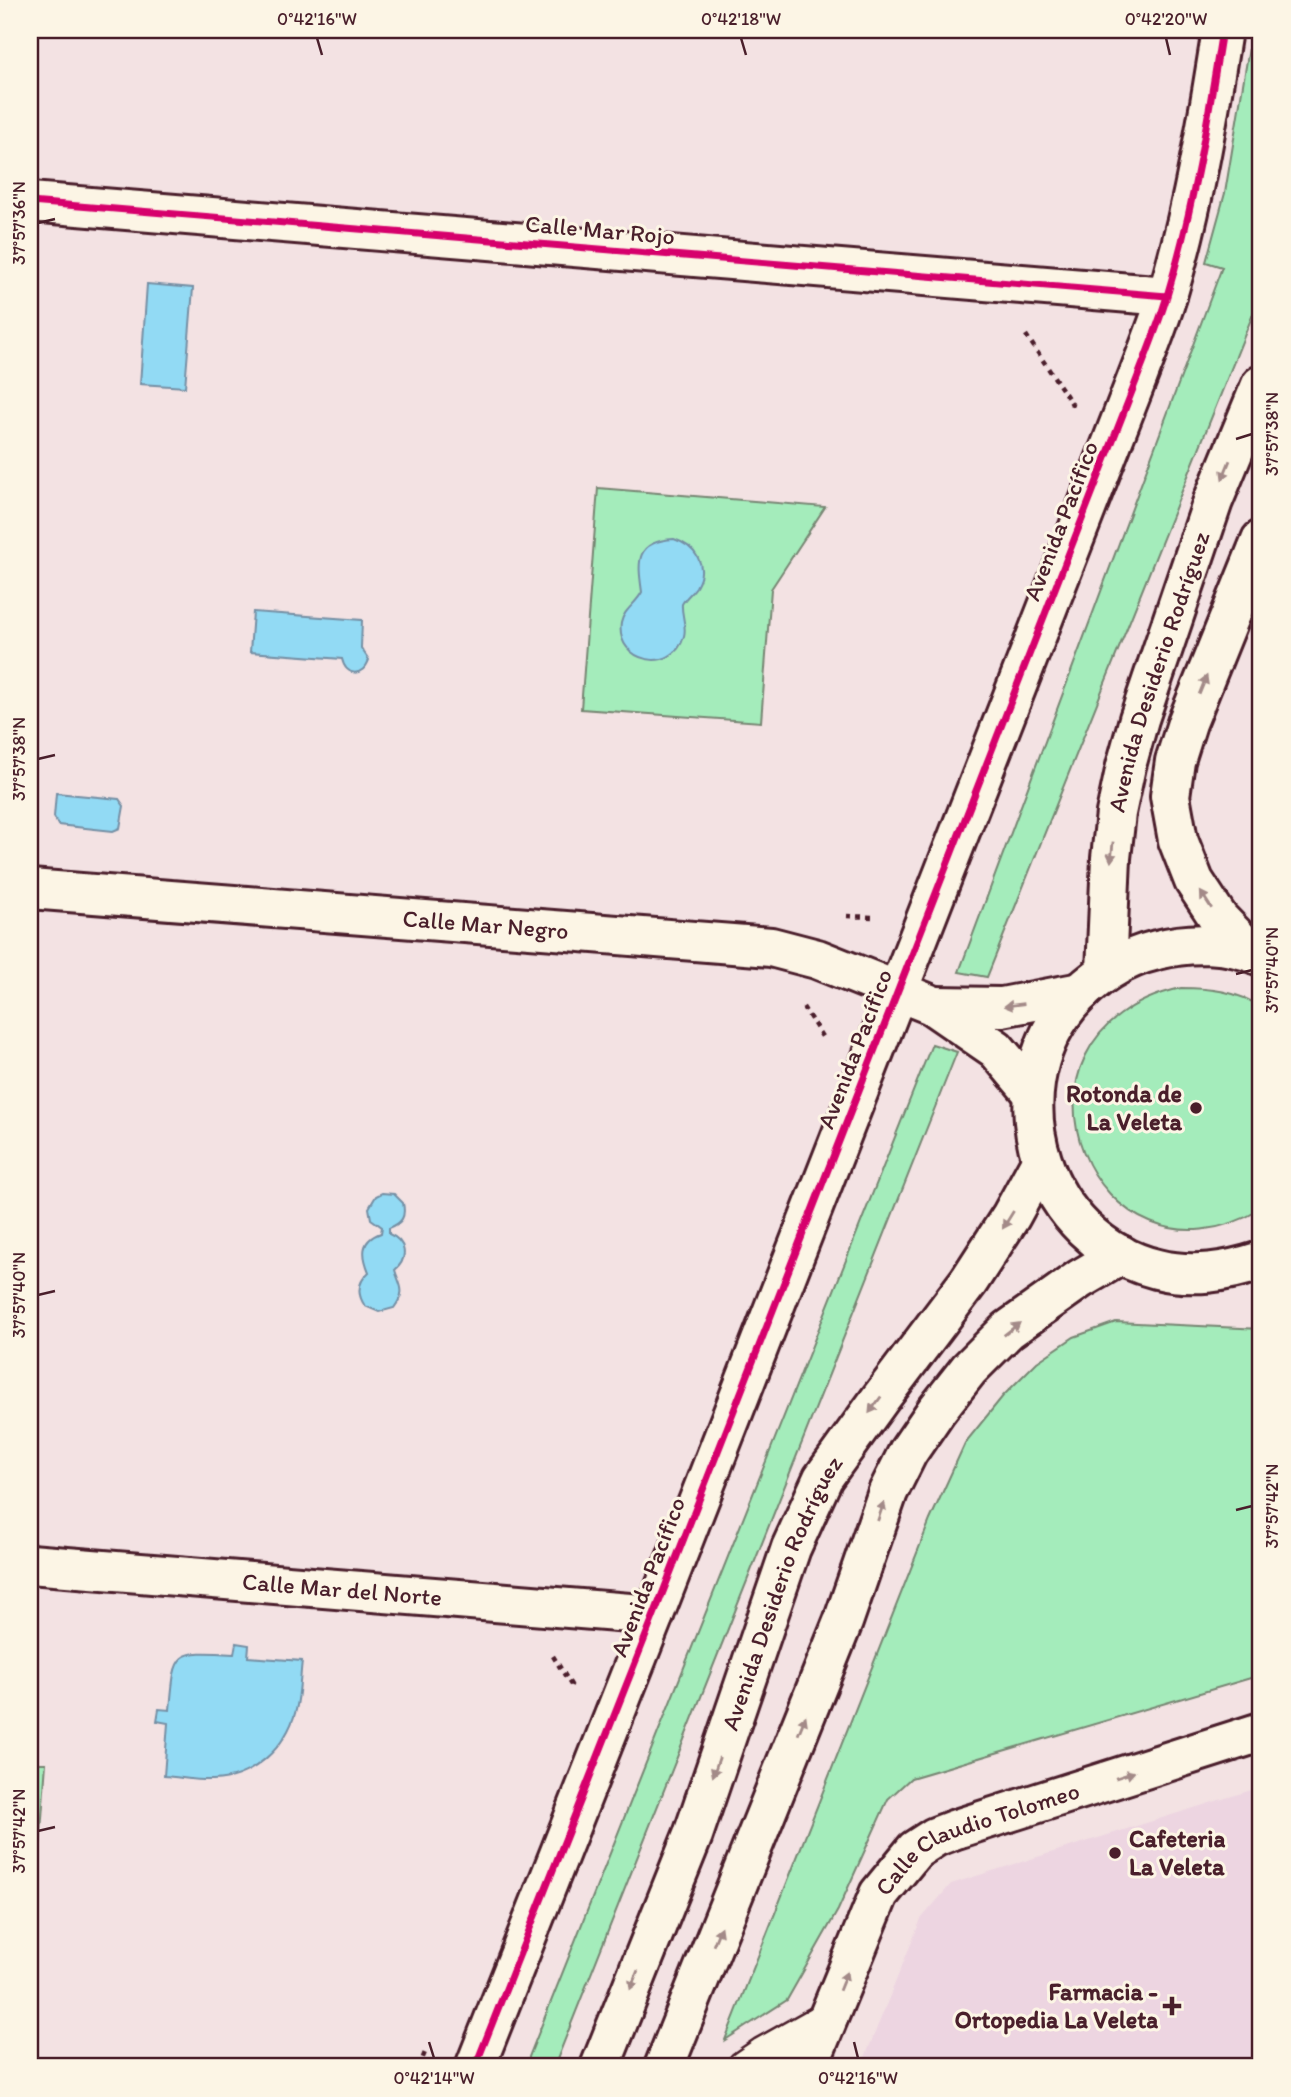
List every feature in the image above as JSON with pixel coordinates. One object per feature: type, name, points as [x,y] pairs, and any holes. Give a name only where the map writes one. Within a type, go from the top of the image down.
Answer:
[{"type":"street","name":"Avenida Pacífico","points":[[475,2067],[654,1615],[915,999],[1167,296],[1196,177],[1222,30]]},
{"type":"street","name":"Calle Mar Rojo","points":[[30,202],[1167,296]]},
{"type":"street","name":"Avenida Desiderio Rodríguez","points":[[1093,982],[1116,813],[1139,719],[1213,501],[1261,385]]},
{"type":"street","name":"Avenida Desiderio Rodríguez","points":[[1256,954],[1219,919],[1194,881],[1178,840],[1170,796],[1175,761],[1187,723],[1261,540]]},
{"type":"street","name":"Calle Mar Negro","points":[[30,889],[771,947],[817,959],[915,999],[996,1049],[1033,1093]]},
{"type":"street","points":[[1256,954],[1213,944],[1175,945],[1139,954],[1093,982],[1062,1014],[1048,1039],[1033,1093],[1034,1128],[1041,1161],[1054,1190],[1072,1216],[1095,1238],[1121,1255],[1156,1269],[1193,1274],[1230,1271],[1261,1261]]},
{"type":"street","name":"Calle Mar Negro","points":[[915,999],[1002,1007],[1093,982]]},
{"type":"street","name":"Avenida Desiderio Rodríguez","points":[[600,2067],[692,1835],[791,1548],[823,1478],[969,1281],[1011,1216],[1041,1161]]},
{"type":"street","points":[[664,2067],[844,1622],[888,1492],[908,1452],[969,1369],[1008,1331],[1080,1279],[1121,1255]]},
{"type":"street","name":"Calle Mar del Norte","points":[[30,1564],[654,1615]]},
{"type":"street","name":"Calle Claudio Tolomeo","points":[[808,2067],[879,1894],[915,1850],[935,1837],[956,1829],[1261,1732]]},
{"type":"lane","points":[[744,2067],[828,2017]]},
{"type":"path","points":[[1026,334],[1072,404],[1067,416]]},
{"type":"path","points":[[844,915],[872,918],[877,912]]},
{"type":"path","points":[[796,997],[823,1038],[819,1050]]},
{"type":"path","points":[[551,1653],[571,1685],[566,1699]]},
{"type":"path","points":[[419,2067],[429,2042]]},
{"type":"shaded area","points":[[1261,1787],[1261,2067],[861,2067],[921,1919],[951,1884]]},
{"type":"green space","points":[[1252,30],[1261,30],[1261,294],[987,977],[959,972],[1222,267],[1206,262],[1225,193]]},
{"type":"green space","points":[[598,488],[825,507],[771,589],[761,722],[581,709]]},
{"type":"green space","points":[[1181,988],[1223,992],[1242,997],[1261,1007],[1261,1209],[1202,1230],[1151,1222],[1110,1194],[1084,1152],[1074,1104],[1086,1056],[1120,1015]]},
{"type":"green space","points":[[932,1044],[957,1052],[554,2067],[525,2067]]},
{"type":"green space","points":[[1116,1322],[1261,1329],[1261,1675],[911,1778],[888,1799],[838,1910],[787,2000],[725,2040],[930,1520],[965,1443],[1003,1396],[1037,1362],[1074,1337]]},
{"type":"green space","points":[[30,1763],[46,1763],[30,1982]]},
{"type":"water","points":[[147,284],[193,288],[185,387],[140,384]]},
{"type":"water","points":[[674,539],[688,546],[698,557],[700,579],[682,604],[685,632],[678,648],[669,656],[658,660],[646,659],[627,647],[622,637],[621,623],[642,592],[640,563],[645,549],[652,544]]},
{"type":"water","points":[[253,612],[362,620],[361,648],[369,660],[363,670],[355,673],[347,669],[342,659],[250,652]]},
{"type":"water","points":[[56,793],[119,799],[124,806],[120,828],[113,831],[58,825],[54,817]]},
{"type":"water","points":[[382,1193],[394,1194],[403,1203],[402,1219],[389,1228],[389,1234],[402,1245],[404,1255],[395,1270],[401,1289],[400,1297],[394,1308],[379,1312],[365,1306],[360,1297],[360,1288],[362,1280],[369,1272],[364,1249],[369,1240],[381,1233],[382,1227],[371,1219],[369,1208],[376,1196]]},
{"type":"water","points":[[236,1643],[249,1645],[248,1657],[302,1661],[296,1710],[284,1737],[265,1759],[241,1774],[213,1780],[164,1776],[168,1723],[157,1721],[159,1709],[170,1710],[177,1665],[181,1658],[189,1654],[234,1654]]},
{"type":"cycle path","points":[[475,2067],[1157,326],[1192,198],[1222,30]]},
{"type":"cycle path","points":[[30,202],[1167,296]]},
{"type":"place","name":"Rotonda de La Veleta","points":[[1196,1108]]},
{"type":"place","name":"Cafeteria La Veleta","points":[[1115,1853]]},
{"type":"place","name":"Farmacia - Ortopedia La Veleta","points":[[1172,2006]]}]
